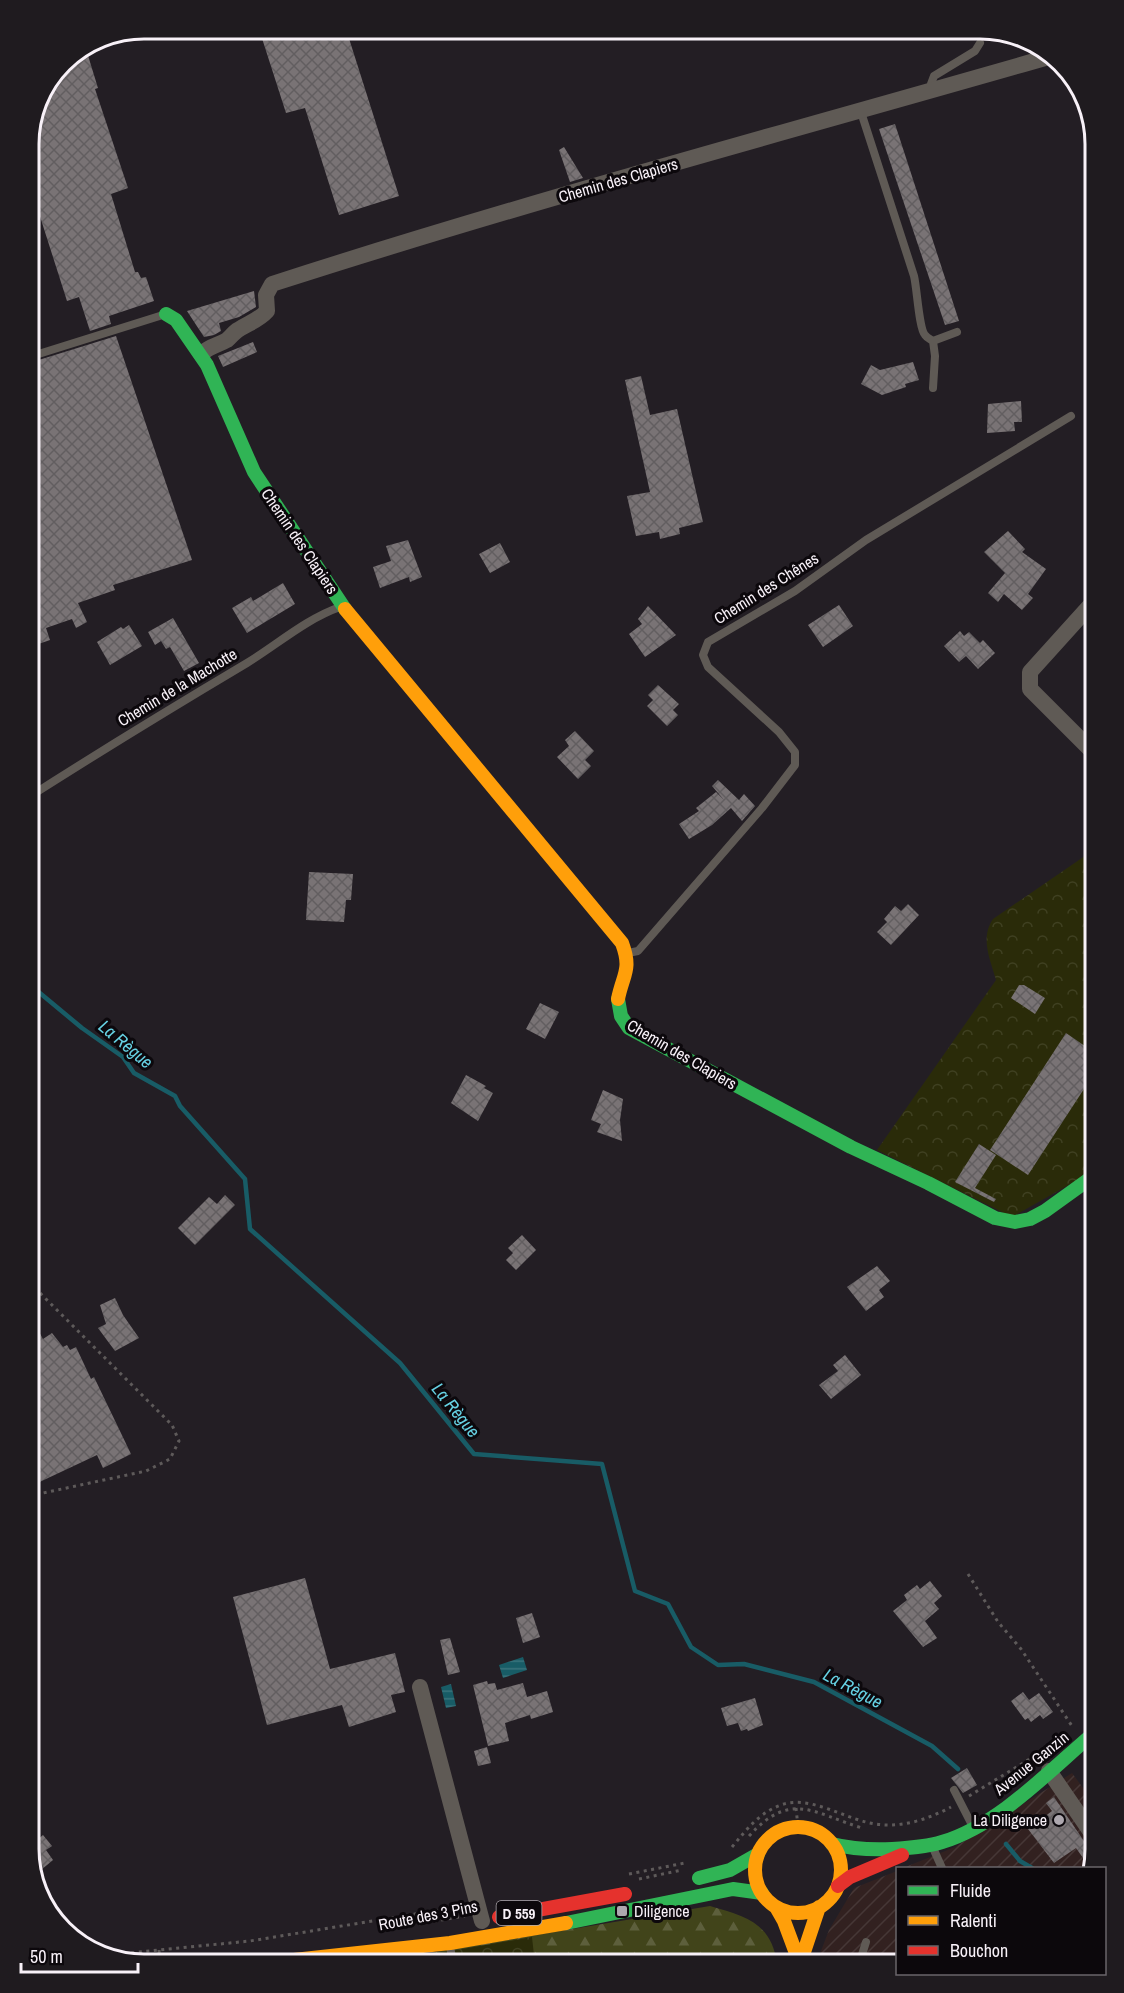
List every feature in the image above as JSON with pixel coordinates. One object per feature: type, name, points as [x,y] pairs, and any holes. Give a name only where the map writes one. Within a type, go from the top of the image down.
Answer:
[{"type":"main road","points":[[166,314],[176,320],[201,354]]},
{"type":"main road","name":"Chemin des Clapiers","points":[[201,354],[219,389],[255,472],[343,606],[615,934],[628,953],[630,963],[620,989],[617,1006],[621,1019],[629,1028],[851,1147],[995,1218],[1015,1222],[1030,1219],[1085,1182]]},
{"type":"main road","name":"Avenue Ganzin","points":[[838,1886],[850,1877],[926,1846],[951,1839],[973,1828],[1050,1771],[1085,1741]]},
{"type":"main road","points":[[687,1875],[730,1872],[743,1866],[758,1854],[774,1835],[785,1829],[798,1827],[811,1829],[823,1835],[832,1844],[839,1857],[841,1871],[838,1886],[831,1898],[809,1912],[798,1913],[776,1907]]},
{"type":"main road","name":"Avenue Ganzin","points":[[832,1844],[847,1849],[865,1850],[926,1846]]},
{"type":"main road","points":[[758,1854],[755,1867],[757,1881],[762,1893],[776,1907],[784,1921],[796,1954]]},
{"type":"main road","name":"Route des 3 Pins","points":[[478,1915],[640,1883]]},
{"type":"main road","name":"Route des 3 Pins","points":[[354,1954],[450,1943],[578,1921],[733,1889],[762,1893]]},
{"type":"main road","points":[[803,1954],[819,1907]]},
{"type":"main road","name":"Route des 3 Pins","points":[[319,1954],[425,1932]]},
{"type":"street","name":"Chemin des Clapiers","points":[[201,354],[210,346],[227,340],[235,331],[260,320],[267,312],[266,295],[272,284],[486,218],[860,109],[1041,59]]},
{"type":"street","points":[[1085,611],[1030,672],[1030,689],[1085,744]]},
{"type":"street","points":[[420,1687],[478,1915]]},
{"type":"street","points":[[1050,1771],[1085,1823]]},
{"type":"lane","points":[[932,89],[934,76],[975,51],[980,43]]},
{"type":"lane","points":[[860,109],[914,276],[920,325],[924,335],[933,341],[935,356],[933,388]]},
{"type":"lane","points":[[39,354],[166,314]]},
{"type":"lane","points":[[933,341],[957,332]]},
{"type":"lane","name":"Chemin des Chênes","points":[[628,953],[638,951],[762,808],[795,765],[795,752],[779,732],[708,667],[703,655],[708,642],[795,591],[866,540],[1071,416]]},
{"type":"lane","name":"Chemin de la Machotte","points":[[39,791],[321,614],[343,606]]},
{"type":"lane","points":[[954,1790],[973,1828]]},
{"type":"lane","points":[[926,1846],[941,1867]]},
{"type":"lane","points":[[863,1954],[866,1942]]},
{"type":"lane","points":[[450,1943],[452,1954]]},
{"type":"path","points":[[39,1292],[172,1425],[179,1441],[170,1459],[146,1471],[39,1494]]},
{"type":"path","points":[[968,1574],[998,1622],[1021,1649],[1073,1728],[1081,1723]]},
{"type":"path","points":[[969,1796],[1040,1754]]},
{"type":"path","points":[[796,1802],[798,1827]]},
{"type":"path","points":[[865,1850],[866,1829],[812,1810],[796,1808],[783,1809],[769,1816],[730,1853],[754,1820],[782,1804],[796,1802],[826,1808],[866,1822],[886,1825],[917,1822],[934,1817],[954,1806]]},
{"type":"path","points":[[687,1863],[643,1872],[640,1883],[687,1875]]},
{"type":"path","points":[[425,1932],[418,1924],[478,1915]]},
{"type":"path","points":[[130,1953],[478,1915]]},
{"type":"path","points":[[159,1950],[159,1954]]},
{"type":"shaded area","points":[[1072,1773],[1085,1791],[1083,1867],[905,1867],[955,1847]]},
{"type":"shaded area","points":[[896,1871],[896,1954],[820,1954],[829,1930],[854,1888]]},
{"type":"green space","points":[[1085,856],[1085,1176],[1012,1217],[877,1150],[996,980],[987,941],[989,926],[993,919]]},
{"type":"green space","points":[[710,1906],[755,1923],[769,1939],[775,1954],[424,1954]]},
{"type":"green space","points":[[532,1937],[534,1954],[433,1954]]},
{"type":"water","points":[[523,1657],[527,1670],[503,1678],[499,1665]]},
{"type":"water","points":[[451,1684],[456,1706],[446,1708],[441,1687]]},
{"type":"building","points":[[262,39],[349,39],[399,196],[339,215],[305,108],[286,113]]},
{"type":"building","points":[[88,55],[98,88],[95,89],[128,188],[111,194],[135,272],[138,272],[141,278],[146,277],[154,301],[109,316],[111,324],[90,331],[79,297],[67,301],[39,213],[39,137],[50,97],[70,70]]},
{"type":"building","points":[[895,124],[959,321],[945,325],[879,129]]},
{"type":"building","points":[[564,147],[583,178],[570,182],[559,150]]},
{"type":"building","points":[[254,291],[256,307],[239,317],[219,323],[221,331],[214,335],[204,337],[187,311]]},
{"type":"building","points":[[116,336],[192,560],[113,585],[115,590],[78,603],[87,622],[76,628],[72,619],[46,628],[50,640],[39,644],[39,360]]},
{"type":"building","points":[[253,342],[257,352],[223,367],[218,356]]},
{"type":"building","points":[[913,362],[919,380],[905,384],[906,387],[882,395],[861,384],[871,365],[880,370]]},
{"type":"building","points":[[641,376],[650,415],[677,409],[703,522],[679,528],[680,534],[660,539],[659,532],[636,536],[627,496],[650,492],[625,380]]},
{"type":"building","points":[[1021,401],[1022,422],[1014,422],[1015,431],[987,433],[988,404]]},
{"type":"building","points":[[1008,531],[1025,549],[1022,552],[1046,569],[1028,594],[1033,598],[1022,610],[1004,594],[998,602],[988,593],[1005,573],[984,552]]},
{"type":"building","points":[[408,540],[422,577],[410,582],[409,577],[380,588],[373,567],[391,561],[386,546]]},
{"type":"building","points":[[500,543],[510,562],[490,573],[479,554]]},
{"type":"building","points":[[283,583],[295,604],[247,633],[232,608],[251,597],[253,601]]},
{"type":"building","points":[[839,605],[853,626],[823,647],[808,625]]},
{"type":"building","points":[[648,606],[676,635],[645,657],[629,634],[642,624],[638,619]]},
{"type":"building","points":[[173,618],[199,663],[184,671],[170,647],[166,649],[161,641],[155,645],[148,632]]},
{"type":"building","points":[[129,625],[142,646],[110,665],[97,642],[121,627],[123,629]]},
{"type":"building","points":[[960,631],[964,636],[969,632],[980,643],[983,640],[995,653],[978,669],[966,656],[959,662],[944,646]]},
{"type":"building","points":[[658,685],[679,704],[673,710],[678,715],[667,726],[647,706],[653,700],[648,695]]},
{"type":"building","points":[[575,731],[594,751],[585,760],[591,766],[578,779],[557,757],[569,746],[565,740]]},
{"type":"building","points":[[718,780],[739,800],[744,794],[755,806],[742,821],[731,808],[712,825],[689,839],[679,824],[699,811],[696,808],[716,792],[724,800],[712,786]]},
{"type":"building","points":[[309,872],[353,874],[351,900],[346,900],[344,922],[306,920]]},
{"type":"building","points":[[908,904],[919,915],[891,945],[877,932],[887,922],[884,919],[895,906],[901,911]]},
{"type":"building","points":[[1019,985],[1024,985],[1045,998],[1035,1014],[1011,998]]},
{"type":"building","points":[[540,1003],[559,1012],[545,1039],[526,1029]]},
{"type":"building","points":[[1066,1033],[1085,1046],[1085,1087],[1028,1175],[990,1150]]},
{"type":"building","points":[[466,1075],[486,1086],[484,1088],[493,1093],[478,1121],[451,1103]]},
{"type":"building","points":[[603,1090],[623,1099],[620,1120],[622,1141],[597,1132],[601,1124],[591,1120]]},
{"type":"building","points":[[979,1144],[996,1155],[975,1188],[996,1199],[994,1202],[955,1182]]},
{"type":"building","points":[[225,1195],[235,1205],[195,1245],[178,1228],[209,1197],[217,1204]]},
{"type":"building","points":[[522,1235],[536,1250],[516,1270],[506,1260],[513,1253],[508,1248]]},
{"type":"building","points":[[877,1266],[890,1281],[879,1290],[884,1297],[866,1311],[847,1287]]},
{"type":"building","points":[[115,1298],[123,1315],[139,1338],[115,1351],[98,1328],[106,1324],[100,1305]]},
{"type":"building","points":[[39,1332],[43,1339],[52,1333],[63,1347],[67,1345],[70,1350],[76,1347],[91,1379],[94,1377],[131,1454],[103,1468],[97,1455],[39,1482]]},
{"type":"building","points":[[845,1355],[861,1375],[831,1399],[819,1385],[838,1371],[833,1365]]},
{"type":"building","points":[[305,1578],[330,1669],[395,1653],[405,1692],[391,1695],[396,1712],[349,1727],[342,1705],[267,1725],[233,1597]]},
{"type":"building","points":[[930,1581],[942,1596],[934,1603],[939,1609],[925,1621],[937,1638],[923,1647],[893,1611],[907,1600],[904,1595],[917,1585],[920,1589]]},
{"type":"building","points":[[532,1613],[540,1637],[523,1643],[516,1618]]},
{"type":"building","points":[[450,1638],[460,1672],[448,1675],[440,1640]]},
{"type":"building","points":[[487,1681],[488,1684],[495,1683],[497,1690],[523,1683],[527,1697],[547,1691],[553,1712],[531,1719],[530,1715],[505,1723],[509,1741],[488,1746],[473,1685]]},
{"type":"building","points":[[1023,1692],[1029,1700],[1039,1693],[1053,1712],[1043,1719],[1040,1715],[1031,1722],[1028,1718],[1025,1720],[1011,1701]]},
{"type":"building","points":[[755,1698],[763,1725],[748,1731],[747,1729],[741,1731],[738,1723],[727,1726],[721,1708]]},
{"type":"building","points":[[487,1747],[491,1763],[478,1766],[474,1751]]},
{"type":"building","points":[[967,1768],[977,1785],[963,1793],[951,1778]]},
{"type":"building","name":"La Diligence","points":[[1054,1797],[1085,1843],[1084,1859],[1076,1848],[1054,1863],[1028,1829],[1052,1811],[1046,1803]]},
{"type":"building","points":[[43,1835],[52,1846],[46,1850],[53,1860],[42,1870],[40,1863],[39,1838]]},
{"type":"waterway","name":"La Règue","points":[[39,992],[82,1028],[123,1057],[134,1073],[175,1096],[180,1106],[245,1179],[250,1229],[400,1363],[474,1454],[602,1464],[635,1591],[668,1604],[691,1647],[718,1665],[744,1664],[814,1682],[932,1746],[958,1769]]},
{"type":"waterway","name":"La Règue","points":[[1006,1844],[1020,1861],[1030,1867]]},
{"type":"traffic: fast","points":[[166,314],[176,320],[207,365],[254,472],[345,609]]},
{"type":"traffic: fast","points":[[618,999],[621,1016],[629,1028],[851,1147],[995,1218],[1015,1222],[1030,1219],[1085,1182]]},
{"type":"traffic: fast","points":[[832,1844],[862,1849],[905,1848],[936,1844],[963,1834],[1004,1810],[1085,1741]]},
{"type":"traffic: fast","points":[[699,1878],[730,1870],[758,1854]]},
{"type":"traffic: fast","points":[[566,1923],[733,1889],[762,1893]]},
{"type":"traffic: slow","points":[[345,609],[622,943],[626,972],[618,999]]},
{"type":"traffic: slow","points":[[798,1827],[814,1831],[828,1840],[837,1854],[841,1870],[837,1886],[828,1900],[814,1909],[798,1913],[782,1909],[768,1900],[759,1886],[755,1870],[759,1854],[768,1840],[782,1831],[798,1827]]},
{"type":"traffic: slow","points":[[776,1907],[796,1954]]},
{"type":"traffic: slow","points":[[803,1954],[819,1907]]},
{"type":"traffic: slow","points":[[349,1954],[450,1943],[566,1923]]},
{"type":"traffic: jam","points":[[838,1886],[850,1877],[902,1855]]},
{"type":"traffic: jam","points":[[499,1917],[625,1894]]},
{"type":"place","name":"La Diligence","points":[[1059,1820]]},
{"type":"place","name":"Diligence","points":[[622,1911]]}]
